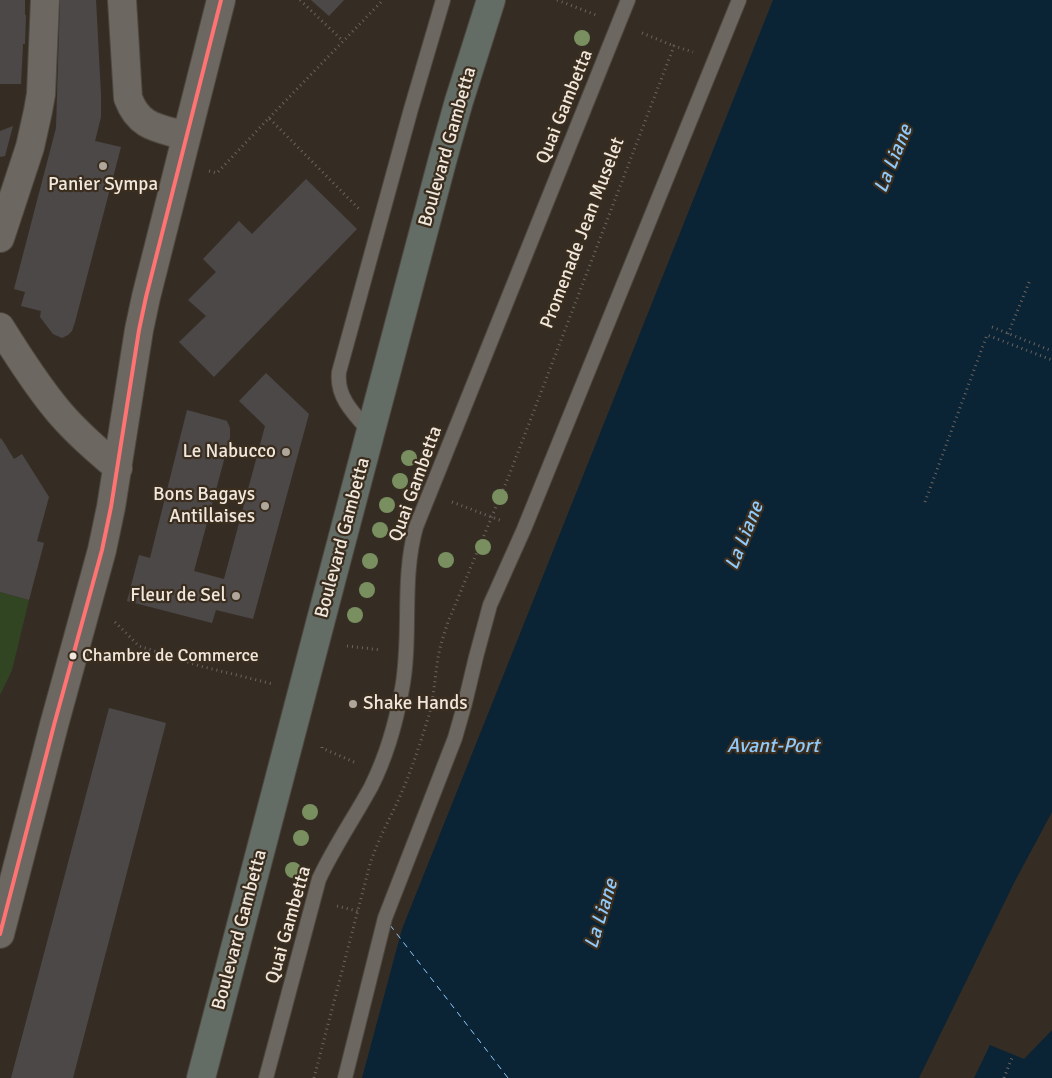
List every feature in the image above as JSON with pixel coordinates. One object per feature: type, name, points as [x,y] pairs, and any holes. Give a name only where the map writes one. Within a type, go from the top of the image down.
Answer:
[{"type":"main road","name":"Boulevard Gambetta","points":[[202,1078],[459,101],[491,0]]},
{"type":"street","points":[[0,238],[30,147],[38,111],[45,0]]},
{"type":"street","points":[[122,0],[128,98],[131,106],[135,113],[148,124],[186,136]]},
{"type":"street","points":[[0,934],[102,550],[118,468],[139,330],[146,297],[221,0]]},
{"type":"street","points":[[0,327],[32,378],[58,411],[86,440],[118,468]]},
{"type":"lane","points":[[371,433],[344,400],[338,381],[411,109],[443,0]]},
{"type":"lane","name":"Quai Gambetta","points":[[266,1078],[319,879],[326,863],[371,786],[390,740],[406,668],[408,575],[416,527],[628,0]]},
{"type":"lane","points":[[345,1078],[386,918],[455,738],[490,605],[524,529],[739,0]]},
{"type":"path","points":[[300,0],[343,41]]},
{"type":"path","points":[[238,151],[383,0]]},
{"type":"path","name":"Promenade Jean Muselet","points":[[510,473],[674,46],[715,60]]},
{"type":"path","points":[[269,118],[339,188]]},
{"type":"path","points":[[1008,334],[1030,280]]},
{"type":"path","points":[[992,327],[1052,351]]},
{"type":"path","points":[[924,502],[987,335],[1052,360]]},
{"type":"path","points":[[430,494],[524,529]]},
{"type":"path","points":[[86,607],[106,613],[139,646],[200,666],[243,676]]},
{"type":"path","points":[[344,646],[406,652]]},
{"type":"path","points":[[322,748],[378,772]]},
{"type":"path","points":[[312,901],[386,918]]},
{"type":"path","points":[[1004,1078],[1013,1055]]},
{"type":"green space","points":[[0,592],[29,600],[12,670],[0,695]]},
{"type":"water","name":"Avant-Port","points":[[773,0],[1052,0],[1052,812],[1014,883],[919,1078],[362,1078],[402,929]]},
{"type":"water","points":[[1052,1030],[1052,1078],[974,1078],[990,1045],[1024,1059]]},
{"type":"building","points":[[0,0],[25,0],[25,44],[23,44],[21,84],[0,84]]},
{"type":"building","points":[[60,0],[96,0],[101,117],[95,141],[121,147],[75,322],[72,331],[62,338],[53,334],[40,317],[41,311],[21,306],[25,292],[14,289],[56,128]]},
{"type":"building","points":[[311,0],[344,0],[329,16]]},
{"type":"building","points":[[13,126],[5,156],[0,157],[0,131]]},
{"type":"building","points":[[306,179],[357,229],[214,377],[179,342],[206,316],[188,300],[216,272],[203,259],[239,221],[252,234]]},
{"type":"building","points":[[266,373],[309,414],[253,619],[216,610],[212,623],[127,601],[139,555],[150,558],[187,410],[227,421],[230,428],[230,438],[194,571],[224,579],[265,426],[239,401]]},
{"type":"building","points":[[1,438],[14,459],[22,454],[49,497],[37,541],[44,543],[29,600],[0,592]]},
{"type":"building","points":[[109,708],[166,723],[73,1078],[11,1078]]},
{"type":"ferry route","points":[[390,925],[508,1078]]},
{"type":"transit line","points":[[0,934],[102,550],[146,297],[221,0]]},
{"type":"place","name":"Panier Sympa","points":[[103,166]]},
{"type":"place","name":"Le Nabucco","points":[[286,452]]},
{"type":"place","name":"Bons Bagays Antillaises","points":[[265,506]]},
{"type":"place","name":"Fleur de Sel","points":[[236,596]]},
{"type":"place","name":"Chambre de Commerce","points":[[73,656]]},
{"type":"place","name":"Shake Hands","points":[[353,704]]},
{"type":"water label","name":"La Liane","points":[[894,159]]},
{"type":"water label","name":"La Liane","points":[[745,536]]},
{"type":"water label","name":"La Liane","points":[[602,914]]}]
